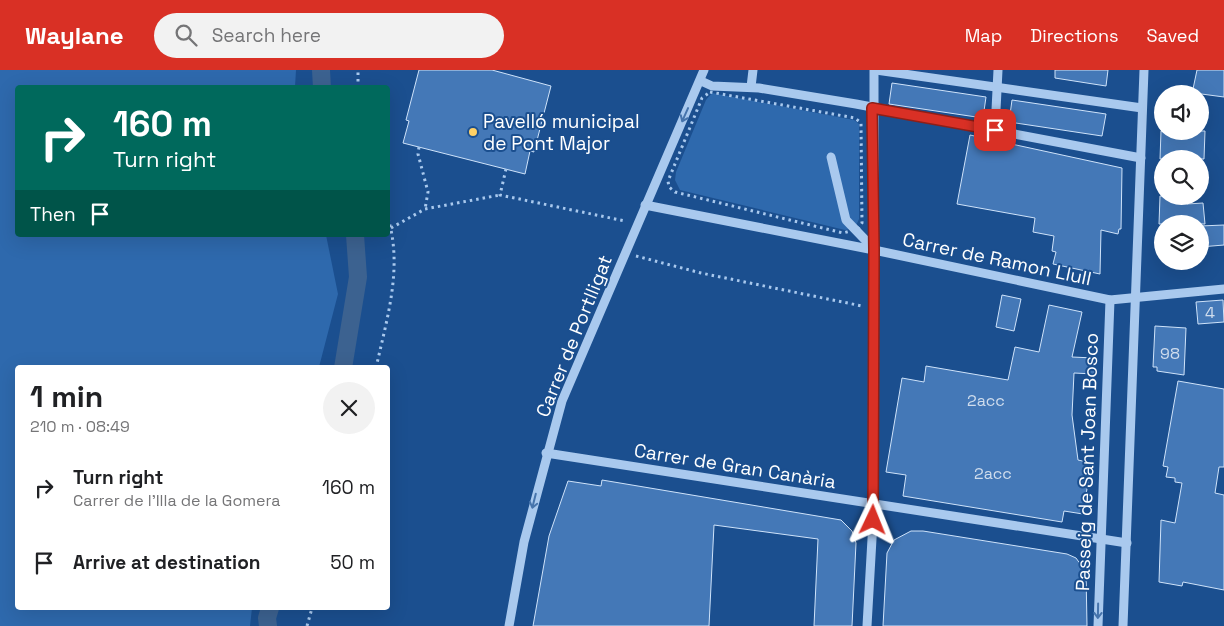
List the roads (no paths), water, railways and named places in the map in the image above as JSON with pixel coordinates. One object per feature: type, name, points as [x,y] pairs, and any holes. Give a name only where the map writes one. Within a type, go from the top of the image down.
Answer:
[{"type":"street","name":"Carrer de Portlligat","points":[[510,626],[524,542],[546,454],[562,401],[645,205],[701,81],[704,70]]},
{"type":"street","points":[[751,87],[753,70]]},
{"type":"street","points":[[867,626],[874,504],[872,108],[875,70],[1142,108]]},
{"type":"street","points":[[995,130],[998,70]]},
{"type":"street","points":[[1123,626],[1144,70]]},
{"type":"street","points":[[701,81],[712,86],[751,87],[1141,158]]},
{"type":"street","points":[[831,156],[846,220],[874,250]]},
{"type":"street","name":"Carrer de Ramon Llull","points":[[645,205],[874,250],[1110,300],[1224,289]]},
{"type":"street","name":"Passeig de Sant Joan Bosco","points":[[1098,626],[1110,300]]},
{"type":"street","name":"Carrer de Gran Canària","points":[[546,454],[1127,543]]},
{"type":"waterway","points":[[321,70],[322,85]]},
{"type":"waterway","points":[[343,365],[358,277],[355,237]]},
{"type":"waterway","points":[[268,626],[267,618],[269,610]]},
{"type":"place","name":"Pavelló municipal de Pont Major","points":[[473,132]]}]
